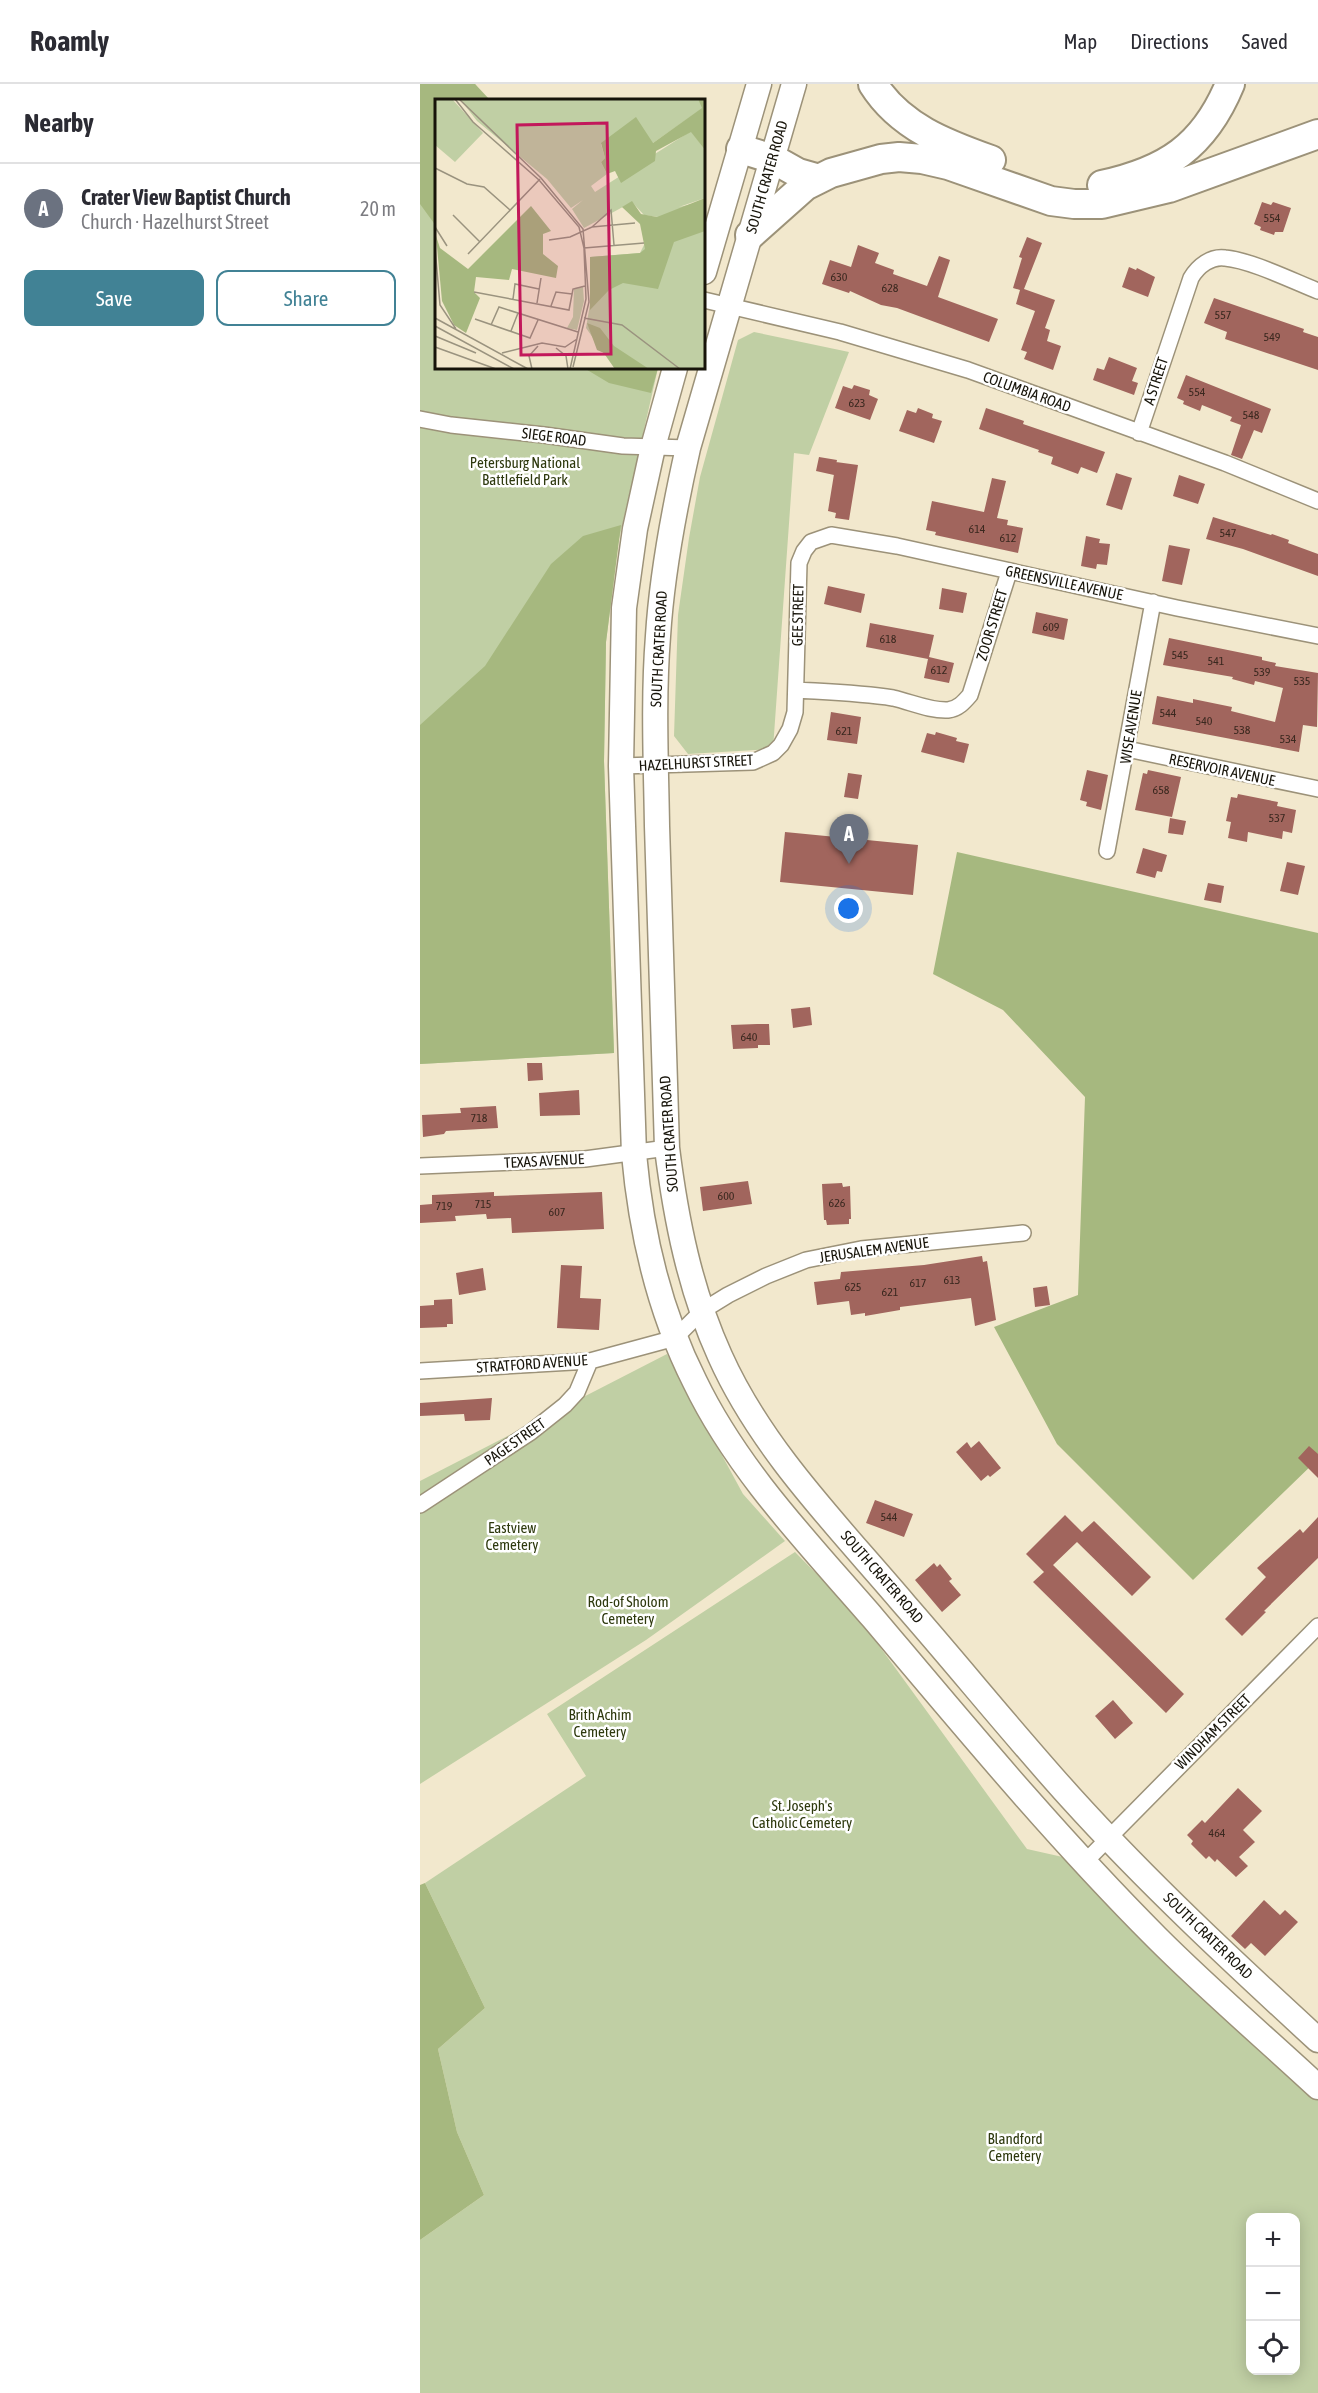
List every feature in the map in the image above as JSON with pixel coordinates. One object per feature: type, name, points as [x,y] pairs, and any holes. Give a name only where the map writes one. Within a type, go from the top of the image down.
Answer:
[{"type":"highway","points":[[873,84],[889,104],[906,119],[944,143],[1050,182],[1076,186],[1102,185],[1132,178],[1168,162],[1187,148],[1204,130],[1223,101],[1230,84]]},
{"type":"highway","points":[[750,235],[786,201],[819,179],[854,165],[881,159],[899,157],[922,159],[948,165],[1051,201],[1102,204],[1169,188],[1318,134]]},
{"type":"highway","points":[[741,149],[773,159],[798,173],[819,179]]},
{"type":"main road","points":[[705,269],[759,84]]},
{"type":"main road","name":"SOUTH CRATER ROAD","points":[[794,84],[688,448],[676,500],[664,573],[658,634],[655,689],[656,766],[667,1148],[682,1243],[702,1311],[720,1356],[741,1398],[780,1454],[879,1574],[1070,1797],[1214,1943],[1318,2040]]},
{"type":"main road","points":[[675,369],[653,447],[635,529],[624,608],[621,766],[634,1154],[639,1205],[664,1307],[675,1338],[694,1382],[742,1462],[962,1724],[1085,1862],[1187,1966],[1318,2087]]},
{"type":"main road","points":[[1187,1966],[1214,1943]]},
{"type":"street","name":"A STREET","points":[[1140,433],[1191,278],[1201,266],[1212,259],[1224,257],[1318,291]]},
{"type":"street","name":"COLUMBIA ROAD","points":[[705,300],[840,332],[968,370],[1225,463],[1318,501]]},
{"type":"street","name":"SIEGE ROAD","points":[[420,419],[451,425],[623,446],[688,448]]},
{"type":"street","name":"GREENSVILLE AVENUE","points":[[811,542],[831,534],[897,546],[1009,572],[1318,636]]},
{"type":"street","name":"GEE STREET","points":[[796,690],[799,562],[811,542]]},
{"type":"street","name":"ZOOR STREET","points":[[796,690],[851,692],[945,710],[954,709],[970,695],[1009,572]]},
{"type":"street","name":"WISE AVENUE","points":[[1107,851],[1153,602]]},
{"type":"street","name":"HAZELHURST STREET","points":[[621,766],[753,762],[764,758],[781,745],[790,729],[795,712],[796,690]]},
{"type":"street","name":"RESERVOIR AVENUE","points":[[1126,749],[1318,789]]},
{"type":"street","name":"TEXAS AVENUE","points":[[420,1167],[585,1159],[667,1148]]},
{"type":"street","name":"JERUSALEM AVENUE","points":[[702,1311],[766,1276],[817,1257],[861,1249],[1023,1233]]},
{"type":"street","name":"STRATFORD AVENUE","points":[[420,1371],[590,1361],[675,1338],[702,1311]]},
{"type":"street","name":"PAGE STREET","points":[[420,1505],[531,1432],[565,1406],[577,1392],[590,1361]]},
{"type":"street","name":"WINDHAM STREET","points":[[1085,1862],[1318,1626]]},
{"type":"green space","name":"Petersburg National Battlefield Park","points":[[420,84],[475,84],[486,99],[435,99],[435,369],[658,369],[615,557],[606,642],[604,761],[614,1053],[420,1064]]},
{"type":"green space","points":[[420,84],[475,84],[489,99],[435,99],[435,225],[420,204]]},
{"type":"green space","points":[[754,332],[849,352],[809,455],[794,453],[773,749],[688,754],[674,736],[678,615],[689,538],[700,477],[738,340]]},
{"type":"green space","points":[[586,369],[658,369],[651,393],[609,383]]},
{"type":"green space","points":[[621,525],[606,642],[604,761],[614,1053],[420,1064],[420,725],[485,666],[551,564],[583,536]]},
{"type":"green space","points":[[957,852],[1318,933],[1318,1459],[1193,1580],[1057,1444],[994,1327],[1078,1295],[1085,1097],[1003,1010],[933,974]]},
{"type":"green space","name":"Eastview Cemetery","points":[[667,1354],[743,1494],[785,1541],[646,1640],[420,1784],[420,1481]]},
{"type":"green space","name":"Blandford Cemetery","points":[[795,1552],[856,1614],[1027,1849],[1085,1862],[1318,2076],[1318,2393],[420,2393],[420,2240],[484,2195],[457,2132],[438,2049],[485,2008],[425,1883],[586,1776],[547,1714]]},
{"type":"green space","points":[[425,1883],[485,2008],[438,2049],[457,2132],[484,2195],[420,2240],[420,1885]]},
{"type":"building","points":[[1262,202],[1271,205],[1273,202],[1291,208],[1283,232],[1275,232],[1274,235],[1260,230],[1261,227],[1254,224]]},
{"type":"building","points":[[1027,237],[1042,243],[1024,289],[1055,300],[1045,328],[1050,330],[1047,341],[1061,346],[1053,370],[1024,359],[1027,352],[1021,350],[1035,311],[1016,304],[1020,290],[1013,288],[1022,258],[1019,257]]},
{"type":"building","points":[[858,245],[879,253],[875,263],[894,270],[893,274],[927,286],[939,256],[950,260],[938,297],[998,319],[989,342],[897,308],[881,305],[850,291],[849,293],[822,284],[830,260],[851,267]]},
{"type":"building","points":[[1129,267],[1136,270],[1137,268],[1155,277],[1148,297],[1122,287]]},
{"type":"building","points":[[1214,298],[1304,329],[1303,332],[1318,337],[1318,370],[1225,339],[1227,332],[1204,323]]},
{"type":"building","points":[[1109,357],[1137,368],[1132,381],[1138,383],[1134,395],[1093,380],[1097,368],[1104,370]]},
{"type":"building","points":[[1186,375],[1271,409],[1262,433],[1254,430],[1242,459],[1231,455],[1241,425],[1230,421],[1232,417],[1202,405],[1200,411],[1183,404],[1184,401],[1177,398]]},
{"type":"building","points":[[854,385],[870,390],[869,395],[878,399],[870,420],[835,408],[843,386],[852,389]]},
{"type":"building","points":[[918,408],[933,414],[932,418],[942,421],[934,443],[899,431],[907,410],[916,413]]},
{"type":"building","points":[[986,408],[1024,421],[1023,424],[1105,452],[1097,473],[1081,467],[1078,474],[1051,464],[1053,457],[1038,452],[1039,450],[979,429]]},
{"type":"building","points":[[819,457],[837,460],[834,475],[816,471]]},
{"type":"building","points":[[836,462],[858,465],[849,520],[835,518],[836,513],[828,511]]},
{"type":"building","points":[[1116,473],[1132,478],[1122,510],[1106,505]]},
{"type":"building","points":[[1179,475],[1205,484],[1198,504],[1173,496]]},
{"type":"building","points":[[992,478],[1006,481],[997,518],[1008,520],[1007,525],[1023,528],[1018,553],[935,535],[936,532],[926,530],[932,501],[984,512]]},
{"type":"building","points":[[1213,517],[1272,534],[1289,540],[1288,543],[1318,554],[1318,576],[1243,549],[1206,539]]},
{"type":"building","points":[[1086,536],[1100,539],[1099,543],[1110,544],[1107,565],[1097,564],[1096,569],[1081,566]]},
{"type":"building","points":[[1169,545],[1190,549],[1182,585],[1162,581]]},
{"type":"building","points":[[828,586],[865,594],[861,613],[824,604]]},
{"type":"building","points":[[942,588],[967,593],[963,613],[939,609]]},
{"type":"building","points":[[1036,612],[1068,619],[1064,640],[1032,633]]},
{"type":"building","points":[[870,623],[934,635],[929,657],[954,663],[949,683],[924,678],[928,659],[866,647]]},
{"type":"building","points":[[1169,638],[1262,657],[1262,660],[1276,663],[1275,666],[1318,673],[1317,727],[1303,725],[1299,752],[1152,724],[1157,696],[1193,703],[1193,699],[1232,707],[1231,711],[1275,722],[1283,688],[1255,681],[1254,685],[1232,679],[1233,677],[1163,665]]},
{"type":"building","points":[[831,712],[861,717],[857,744],[827,740]]},
{"type":"building","points":[[936,732],[969,744],[964,763],[921,752],[927,733],[935,735]]},
{"type":"building","points":[[1087,770],[1108,775],[1101,810],[1086,806],[1087,802],[1080,800]]},
{"type":"building","points":[[1148,770],[1181,777],[1172,817],[1135,810],[1143,773],[1147,774]]},
{"type":"building","points":[[848,773],[862,775],[858,799],[844,797]]},
{"type":"building","points":[[1238,794],[1278,802],[1277,806],[1296,810],[1292,833],[1283,831],[1282,839],[1248,832],[1247,842],[1228,838],[1231,822],[1226,821],[1231,797],[1237,798]]},
{"type":"building","points":[[1170,818],[1186,821],[1183,835],[1168,833]]},
{"type":"building","points":[[785,832],[918,845],[913,895],[780,882]]},
{"type":"building","points":[[1143,848],[1167,855],[1162,872],[1157,871],[1155,878],[1136,873]]},
{"type":"building","points":[[1287,862],[1305,866],[1298,895],[1280,891]]},
{"type":"building","points":[[1208,883],[1224,886],[1221,903],[1204,900]]},
{"type":"building","points":[[810,1007],[812,1025],[793,1028],[791,1009]]},
{"type":"building","points":[[769,1024],[770,1045],[733,1049],[731,1025]]},
{"type":"building","points":[[527,1063],[542,1063],[543,1080],[528,1081]]},
{"type":"building","points":[[579,1090],[580,1115],[540,1116],[539,1093]]},
{"type":"building","points":[[496,1106],[498,1128],[446,1131],[444,1134],[423,1137],[422,1115],[461,1113],[460,1108]]},
{"type":"building","points":[[748,1181],[752,1204],[703,1211],[700,1187]]},
{"type":"building","points":[[842,1183],[843,1187],[850,1186],[851,1219],[849,1219],[849,1224],[827,1225],[824,1220],[822,1184]]},
{"type":"building","points":[[494,1192],[494,1196],[602,1192],[604,1229],[512,1233],[511,1218],[487,1219],[486,1214],[455,1216],[456,1221],[420,1223],[420,1205],[432,1204],[432,1195]]},
{"type":"building","points":[[982,1256],[983,1262],[987,1261],[996,1320],[975,1326],[971,1298],[900,1307],[900,1310],[865,1316],[865,1313],[851,1315],[849,1301],[817,1305],[814,1282],[840,1279],[841,1272],[924,1265]]},
{"type":"building","points":[[561,1265],[582,1266],[580,1298],[601,1299],[599,1330],[557,1328]]},
{"type":"building","points":[[483,1268],[486,1290],[459,1295],[456,1273]]},
{"type":"building","points":[[1047,1286],[1050,1305],[1035,1307],[1033,1288]]},
{"type":"building","points":[[452,1299],[453,1324],[447,1324],[447,1327],[420,1328],[420,1306],[434,1305],[434,1300]]},
{"type":"building","points":[[492,1398],[490,1420],[465,1421],[464,1414],[420,1416],[420,1403]]},
{"type":"building","points":[[979,1441],[1001,1468],[981,1481],[956,1452],[967,1442],[971,1448]]},
{"type":"building","points":[[1309,1446],[1318,1454],[1318,1478],[1298,1458]]},
{"type":"building","points":[[875,1500],[913,1514],[904,1537],[866,1523]]},
{"type":"building","points":[[1065,1515],[1082,1532],[1094,1521],[1151,1577],[1132,1596],[1077,1542],[1053,1565],[1184,1694],[1166,1713],[1033,1582],[1044,1572],[1026,1554]]},
{"type":"building","points":[[1318,1517],[1318,1558],[1242,1636],[1225,1619],[1266,1577],[1257,1568],[1300,1529],[1303,1533]]},
{"type":"building","points":[[934,1563],[937,1567],[940,1564],[952,1579],[949,1581],[961,1595],[942,1612],[915,1580]]},
{"type":"building","points":[[1113,1700],[1133,1723],[1115,1739],[1095,1716]]},
{"type":"building","points":[[1238,1788],[1262,1811],[1243,1830],[1255,1842],[1239,1857],[1248,1866],[1236,1877],[1217,1859],[1215,1862],[1209,1856],[1206,1859],[1191,1844],[1193,1841],[1187,1835],[1202,1820],[1205,1823]]},
{"type":"building","points":[[1264,1900],[1280,1915],[1285,1910],[1298,1922],[1265,1956],[1251,1943],[1245,1949],[1231,1936]]},
{"type":"place","name":"Crater View Baptist Church","points":[[849,864]]},
{"type":"park label","name":"Rod-of Sholom Cemetery","points":[[628,1610]]},
{"type":"park label","name":"Brith Achim Cemetery","points":[[600,1724]]},
{"type":"park label","name":"St. Joseph's Catholic Cemetery","points":[[802,1814]]}]
